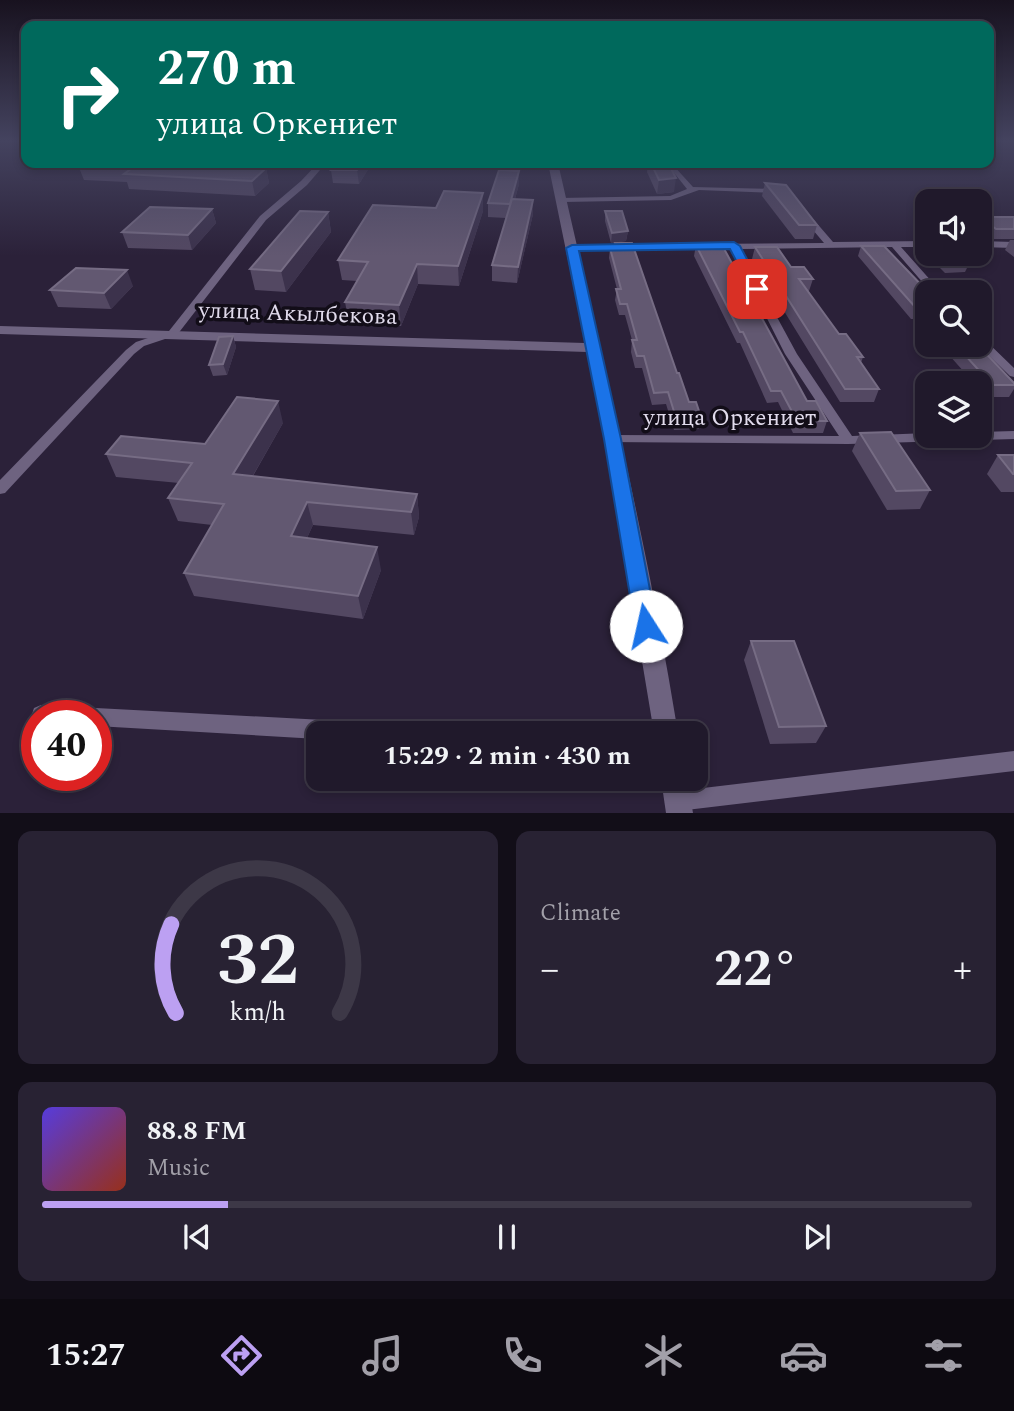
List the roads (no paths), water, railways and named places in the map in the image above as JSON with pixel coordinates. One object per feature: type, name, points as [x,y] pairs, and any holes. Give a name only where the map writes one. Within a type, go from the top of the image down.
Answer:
[{"type":"street","points":[[0,489],[130,352],[140,344],[173,332],[263,218],[307,180]]},
{"type":"street","points":[[558,180],[613,439],[664,721]]},
{"type":"street","points":[[683,180],[691,190]]},
{"type":"street","points":[[563,200],[671,198],[683,196],[691,190],[776,190],[787,194]]},
{"type":"street","points":[[796,204],[831,245]]},
{"type":"street","points":[[894,244],[926,280]]},
{"type":"street","points":[[572,248],[915,244]]},
{"type":"street","points":[[992,244],[1014,245]]},
{"type":"street","name":"улица Оркениет","points":[[734,246],[791,354],[848,440]]},
{"type":"street","name":"улица Акылбекова","points":[[0,330],[173,332],[594,348]]},
{"type":"street","points":[[992,353],[1014,374]]},
{"type":"street","name":"улица Оркениет","points":[[613,439],[848,440],[1014,435]]},
{"type":"street","points":[[112,718],[306,729]]},
{"type":"street","points":[[678,797],[1014,761]]}]
